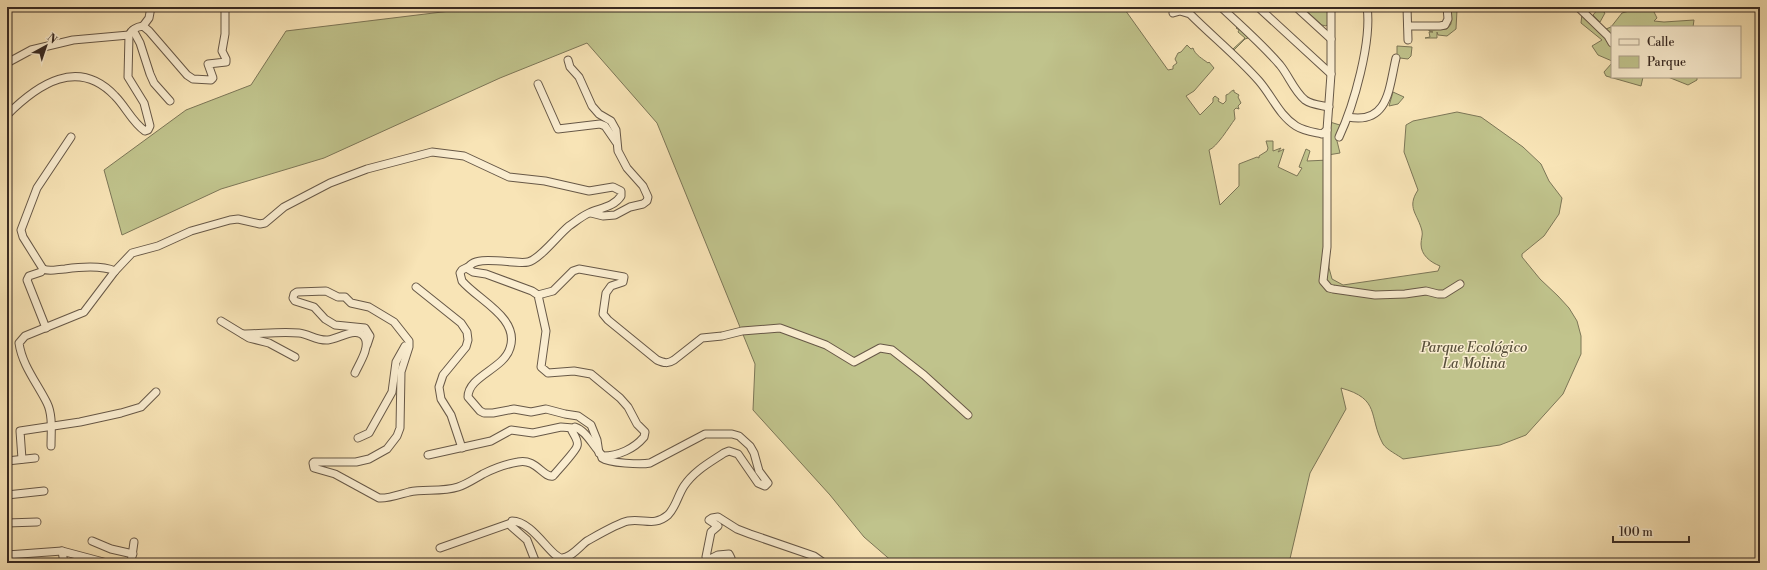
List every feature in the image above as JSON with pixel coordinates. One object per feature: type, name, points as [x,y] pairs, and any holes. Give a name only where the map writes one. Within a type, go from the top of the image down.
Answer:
[{"type":"street","points":[[7,63],[31,50],[73,40],[131,32],[143,26],[149,18],[151,7]]},
{"type":"street","points":[[1221,7],[1279,64],[1305,100],[1314,104],[1329,107]]},
{"type":"street","points":[[1258,7],[1331,74]]},
{"type":"street","points":[[1296,7],[1331,40]]},
{"type":"street","points":[[1331,7],[1331,74],[1327,130],[1327,247],[1323,281],[1333,290],[1375,295],[1426,292],[1433,294],[1444,294],[1460,284]]},
{"type":"street","points":[[1339,137],[1348,117],[1367,38],[1369,18],[1367,7]]},
{"type":"street","points":[[1407,7],[1408,40]]},
{"type":"street","points":[[1408,26],[1445,25],[1448,19],[1447,7]]},
{"type":"street","points":[[1578,7],[1608,36],[1611,41]]},
{"type":"street","points":[[143,26],[149,30],[187,75],[193,79],[212,80],[213,78],[208,64],[226,62],[222,51],[225,34],[224,8]]},
{"type":"street","points":[[1173,13],[1180,12],[1190,14],[1259,81],[1288,120],[1297,127],[1309,132],[1322,134],[1327,130]]},
{"type":"street","points":[[131,32],[140,43],[154,82],[170,100]]},
{"type":"street","points":[[7,115],[46,84],[61,78],[77,75],[91,79],[111,93],[138,125],[146,131],[148,130],[150,126],[144,103],[128,77],[131,32]]},
{"type":"street","points":[[1348,117],[1360,119],[1373,115],[1384,105],[1396,58]]},
{"type":"street","points":[[568,60],[570,66],[579,77],[592,106],[600,114],[611,121],[616,130],[618,151],[626,168],[647,191],[648,197],[647,201],[643,204],[630,207],[615,215],[603,216],[589,213]]},
{"type":"street","points":[[538,84],[558,129],[600,124],[608,130],[617,144]]},
{"type":"street","points":[[70,137],[37,188],[21,230],[23,237],[43,269],[47,271],[67,268],[108,268],[115,271]]},
{"type":"street","points":[[51,446],[51,426],[47,403],[30,375],[19,343],[26,336],[84,312],[115,271],[132,253],[158,246],[191,231],[230,220],[238,219],[260,224],[265,223],[284,207],[330,183],[367,169],[432,152],[464,156],[509,177],[545,181],[589,191],[613,187],[621,191],[622,193],[620,198],[610,206],[589,213],[556,237],[534,260],[522,263],[480,260],[472,263],[460,272],[462,281],[506,322],[512,334],[511,346],[507,355],[490,372],[468,390],[468,397],[480,412],[484,413],[514,409],[531,412],[546,409],[578,416],[591,425],[600,453],[602,458],[605,460],[643,465],[679,449],[695,438],[705,434],[732,434],[738,436],[750,446],[754,453],[759,471],[768,483],[765,486],[758,483],[738,454],[729,451],[694,474],[683,487],[669,514],[661,520],[649,523],[640,521],[624,522],[586,542],[567,557],[560,558],[555,555],[539,536],[526,526],[515,521],[440,548]]},
{"type":"street","points":[[428,455],[491,441],[511,430],[533,433],[561,427],[577,427],[581,429],[595,449],[600,453],[612,455],[624,452],[644,437],[644,432],[638,426],[620,398],[595,377],[586,372],[548,373],[544,371],[541,363],[546,331],[538,295],[532,291],[486,274],[469,271],[468,267]]},
{"type":"street","points":[[43,269],[41,272],[29,276],[26,280],[46,328]]},
{"type":"street","points":[[538,295],[552,291],[573,271],[579,269],[624,277],[624,282],[611,286],[606,293],[604,314],[608,320],[657,360],[664,363],[669,363],[674,360],[702,338],[722,336],[742,331],[780,328],[826,345],[854,362],[877,350],[889,349],[924,375],[968,415]]},
{"type":"street","points":[[416,287],[461,324],[467,332],[468,340],[466,347],[443,375],[439,387],[441,399],[451,415],[462,448]]},
{"type":"street","points":[[355,373],[370,336],[365,328],[332,324],[314,307],[295,301],[293,296],[294,294],[297,292],[326,291],[338,297],[345,297],[351,303],[369,307],[394,322],[409,341],[409,347],[401,372],[400,428],[392,444],[387,449],[369,459],[356,462],[313,463],[314,468],[335,474],[371,495],[384,499],[393,495],[420,490],[447,490],[459,487],[482,475],[518,462],[527,461],[532,463],[547,475],[551,476],[572,454],[577,446],[576,439],[572,431],[573,428]]},
{"type":"street","points":[[222,321],[249,338],[269,343],[284,350],[294,357]]},
{"type":"street","points":[[243,334],[301,333],[319,340],[327,340],[357,332],[364,337],[367,345]]},
{"type":"street","points":[[358,438],[369,433],[392,392],[396,362],[409,341]]},
{"type":"street","points":[[22,459],[20,431],[80,422],[141,407],[156,392]]},
{"type":"street","points":[[7,461],[35,458]]},
{"type":"street","points":[[7,495],[44,491]]},
{"type":"street","points":[[725,563],[731,558],[729,554],[718,555],[710,559],[706,557],[711,532],[718,526],[709,520],[712,518],[718,517],[737,529],[814,556],[824,563]]},
{"type":"street","points":[[7,523],[37,522]]},
{"type":"street","points":[[511,523],[513,528],[527,540],[536,563]]},
{"type":"street","points":[[92,541],[112,549],[133,554]]},
{"type":"street","points":[[131,563],[134,542]]},
{"type":"street","points":[[7,555],[62,551],[107,563]]},
{"type":"street","points":[[62,551],[64,563]]},
{"type":"green space","name":"Parque Ecológico La Molina","points":[[483,7],[1123,7],[1168,70],[1173,69],[1173,66],[1177,63],[1175,59],[1178,53],[1181,52],[1187,45],[1191,49],[1193,48],[1197,55],[1208,63],[1209,62],[1214,68],[1194,91],[1186,96],[1200,115],[1213,102],[1213,98],[1215,96],[1219,99],[1218,101],[1223,104],[1226,101],[1226,95],[1233,90],[1239,95],[1238,97],[1241,103],[1238,106],[1239,109],[1236,108],[1234,110],[1235,119],[1219,141],[1209,150],[1220,205],[1239,186],[1239,164],[1257,157],[1259,158],[1259,156],[1267,151],[1268,148],[1266,141],[1273,141],[1273,151],[1281,148],[1278,152],[1284,149],[1278,167],[1297,176],[1302,168],[1299,167],[1306,149],[1310,151],[1307,161],[1329,160],[1329,268],[1332,279],[1343,285],[1438,271],[1440,266],[1427,258],[1421,248],[1422,231],[1413,206],[1418,190],[1404,152],[1406,125],[1413,121],[1457,112],[1481,117],[1523,147],[1541,164],[1549,181],[1562,198],[1559,214],[1544,236],[1522,254],[1522,257],[1540,279],[1569,308],[1577,321],[1581,336],[1581,354],[1563,394],[1526,435],[1500,445],[1403,459],[1383,444],[1368,403],[1354,392],[1341,388],[1346,409],[1310,473],[1289,563],[894,563],[864,537],[830,495],[753,410],[755,364],[657,123],[587,43],[500,78],[324,158],[221,189],[122,235],[104,170],[186,110],[251,85],[286,31]]},
{"type":"green space","points":[[1302,7],[1328,7],[1328,24],[1326,26],[1322,25]]},
{"type":"green space","points":[[1643,7],[1654,7],[1654,12],[1657,18],[1654,21],[1664,22],[1694,20],[1693,26],[1612,26],[1622,13]]},
{"type":"green space","points":[[1599,8],[1605,13],[1600,22],[1593,15]]},
{"type":"green space","points":[[1450,9],[1457,10],[1456,29],[1447,36],[1438,35],[1437,32],[1437,38],[1425,38],[1430,37],[1429,32],[1433,32],[1429,30],[1447,29],[1451,24]]},
{"type":"green space","points":[[1590,13],[1606,29],[1611,27],[1611,61],[1598,55],[1592,46],[1602,40],[1581,23],[1582,14]]},
{"type":"green space","points":[[1237,27],[1248,38],[1234,50],[1233,49],[1245,38],[1238,32],[1239,30],[1236,28]]},
{"type":"green space","points":[[1397,46],[1412,47],[1411,56],[1408,59],[1400,58],[1397,68]]},
{"type":"green space","points":[[1611,64],[1611,77],[1606,76],[1604,72]]},
{"type":"green space","points":[[1613,78],[1643,78],[1641,86]]},
{"type":"green space","points":[[1670,78],[1697,78],[1697,80],[1688,85]]},
{"type":"green space","points":[[1393,92],[1404,97],[1398,104],[1389,106]]},
{"type":"green space","points":[[1330,122],[1343,126],[1336,137],[1340,153],[1328,155]]}]
